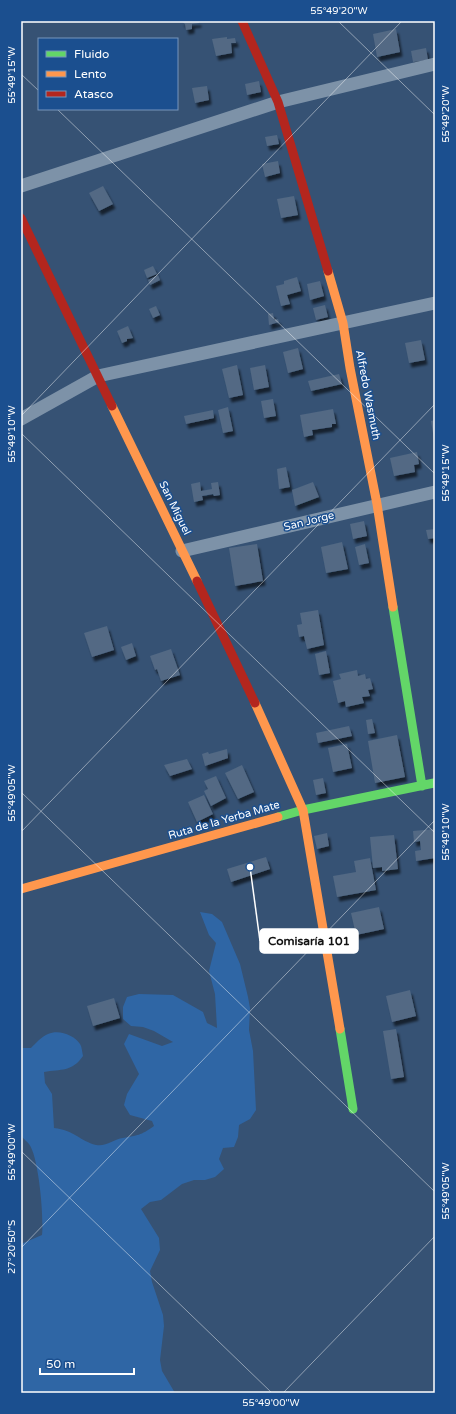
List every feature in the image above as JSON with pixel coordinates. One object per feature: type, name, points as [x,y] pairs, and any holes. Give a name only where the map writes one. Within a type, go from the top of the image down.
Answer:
[{"type":"street","name":"Alfredo Wasmuth","points":[[242,21],[278,102],[343,322],[350,368],[377,504],[422,786]]},
{"type":"street","points":[[21,186],[278,102],[435,64]]},
{"type":"street","name":"San Miguel","points":[[21,218],[239,667],[303,810],[353,1108]]},
{"type":"street","points":[[21,419],[98,376],[435,303]]},
{"type":"street","name":"San Jorge","points":[[182,551],[377,504],[435,492]]},
{"type":"street","name":"Ruta de la Yerba Mate","points":[[21,889],[303,810],[435,783]]},
{"type":"shaded area","points":[[200,912],[212,914],[222,922],[240,964],[250,1008],[249,1030],[253,1051],[256,1110],[250,1119],[239,1125],[238,1137],[234,1147],[223,1148],[219,1159],[224,1169],[215,1177],[205,1180],[194,1180],[182,1184],[161,1200],[150,1202],[141,1209],[159,1238],[160,1250],[150,1271],[163,1315],[164,1326],[160,1360],[162,1371],[175,1393],[21,1393],[21,1244],[42,1235],[42,1227],[40,1188],[36,1161],[29,1144],[21,1135],[21,1048],[31,1048],[45,1035],[57,1032],[74,1038],[81,1045],[83,1056],[75,1065],[66,1069],[44,1072],[45,1083],[52,1094],[54,1128],[67,1131],[90,1143],[100,1145],[139,1135],[154,1126],[152,1121],[130,1115],[124,1105],[127,1094],[139,1074],[124,1044],[129,1034],[162,1046],[173,1042],[154,1031],[143,1027],[131,1026],[123,1019],[123,1007],[127,997],[139,994],[173,995],[203,1012],[207,1023],[217,1028],[215,994],[209,971],[216,943],[209,935]]},
{"type":"building","points":[[181,21],[199,21],[199,23],[192,24],[192,29],[186,30],[185,24]]},
{"type":"building","points":[[396,29],[400,52],[377,57],[373,34]]},
{"type":"building","points":[[227,37],[227,39],[235,38],[236,43],[231,43],[232,53],[216,56],[212,39]]},
{"type":"building","points":[[426,48],[428,60],[413,62],[411,51]]},
{"type":"building","points":[[259,81],[261,92],[247,95],[245,84]]},
{"type":"building","points":[[207,86],[209,100],[195,103],[192,88]]},
{"type":"building","points":[[277,135],[279,144],[267,146],[265,137]]},
{"type":"building","points":[[278,161],[280,173],[265,177],[262,164]]},
{"type":"building","points":[[103,186],[113,204],[99,211],[89,193]]},
{"type":"building","points":[[294,196],[298,215],[281,218],[277,199]]},
{"type":"building","points":[[153,266],[157,274],[147,278],[144,270]]},
{"type":"building","points":[[158,275],[160,280],[150,285],[148,280]]},
{"type":"building","points":[[297,277],[301,291],[287,295],[290,304],[281,306],[276,286],[284,284],[284,281]]},
{"type":"building","points":[[320,281],[324,296],[310,300],[307,284]]},
{"type":"building","points":[[325,305],[328,317],[316,320],[313,308]]},
{"type":"building","points":[[156,306],[160,315],[153,318],[149,309]]},
{"type":"building","points":[[273,313],[274,320],[278,319],[279,322],[269,325],[268,314]]},
{"type":"building","points":[[128,326],[133,338],[127,339],[127,341],[122,343],[117,331]]},
{"type":"building","points":[[421,340],[425,360],[409,363],[405,343]]},
{"type":"building","points":[[298,348],[303,369],[288,373],[283,352]]},
{"type":"building","points":[[237,365],[243,395],[229,398],[222,369]]},
{"type":"building","points":[[265,365],[269,387],[254,390],[250,368]]},
{"type":"building","points":[[339,374],[342,384],[311,391],[308,381]]},
{"type":"building","points":[[273,399],[276,416],[264,418],[261,401]]},
{"type":"building","points":[[228,407],[233,431],[223,433],[218,410]]},
{"type":"building","points":[[333,409],[336,424],[332,424],[332,427],[312,430],[313,435],[304,437],[300,415]]},
{"type":"building","points":[[213,410],[214,418],[186,424],[184,416]]},
{"type":"building","points":[[435,420],[435,439],[434,439],[431,421]]},
{"type":"building","points":[[417,452],[419,464],[414,465],[415,472],[394,476],[390,458]]},
{"type":"building","points":[[286,467],[290,487],[279,489],[277,469]]},
{"type":"building","points":[[200,482],[201,491],[212,489],[211,483],[218,482],[220,495],[214,496],[213,494],[202,496],[203,500],[194,502],[191,484]]},
{"type":"building","points":[[313,482],[319,497],[295,506],[292,490]]},
{"type":"building","points":[[364,521],[367,536],[353,539],[350,524]]},
{"type":"building","points":[[435,529],[435,538],[428,539],[426,530]]},
{"type":"building","points":[[342,542],[348,569],[326,573],[321,547]]},
{"type":"building","points":[[257,544],[263,581],[235,586],[229,548]]},
{"type":"building","points":[[365,544],[369,563],[359,565],[355,547]]},
{"type":"building","points":[[318,610],[324,645],[307,649],[304,636],[299,637],[297,625],[302,624],[300,613]]},
{"type":"building","points":[[107,626],[114,650],[92,657],[84,633]]},
{"type":"building","points":[[132,643],[136,656],[126,660],[121,647]]},
{"type":"building","points":[[171,649],[180,675],[161,681],[150,656]]},
{"type":"building","points":[[326,651],[330,673],[319,675],[315,654]]},
{"type":"building","points":[[357,670],[358,676],[365,674],[366,679],[370,678],[373,689],[368,690],[370,696],[362,697],[364,703],[346,707],[345,701],[338,703],[333,681],[341,679],[339,674]]},
{"type":"building","points":[[372,719],[375,733],[368,734],[366,720]]},
{"type":"building","points":[[349,726],[352,736],[318,743],[316,733]]},
{"type":"building","points":[[397,735],[405,777],[375,783],[368,741]]},
{"type":"building","points":[[347,744],[352,768],[333,772],[328,748]]},
{"type":"building","points":[[227,749],[228,758],[205,766],[202,754],[208,752],[209,754]]},
{"type":"building","points":[[187,759],[192,769],[170,776],[164,765]]},
{"type":"building","points":[[242,765],[254,792],[238,799],[225,773]]},
{"type":"building","points":[[216,776],[226,798],[211,806],[204,791],[208,789],[204,781]]},
{"type":"building","points":[[323,778],[326,793],[316,795],[313,780]]},
{"type":"building","points":[[204,795],[213,814],[197,822],[188,802]]},
{"type":"building","points":[[435,829],[435,858],[416,861],[415,851],[421,850],[420,841],[414,842],[413,831]]},
{"type":"building","points":[[327,833],[329,846],[317,849],[314,836]]},
{"type":"building","points":[[394,835],[398,869],[382,871],[382,867],[373,868],[370,837]]},
{"type":"building","points":[[266,857],[270,869],[231,882],[227,869]]},
{"type":"building","points":[[370,858],[376,890],[337,897],[333,876],[356,872],[354,861]]},
{"type":"building","points":[[379,907],[384,929],[356,935],[351,913]]},
{"type":"building","points":[[410,990],[416,1016],[392,1022],[386,996]]},
{"type":"building","points":[[114,998],[120,1018],[93,1026],[87,1006]]},
{"type":"building","points":[[396,1029],[404,1077],[391,1079],[383,1031]]},
{"type":"traffic: fast","points":[[393,607],[422,786]]},
{"type":"traffic: fast","points":[[278,817],[303,810],[434,783]]},
{"type":"traffic: fast","points":[[340,1029],[353,1109]]},
{"type":"traffic: slow","points":[[328,271],[343,323],[350,368],[377,504],[393,607]]},
{"type":"traffic: slow","points":[[112,406],[197,581]]},
{"type":"traffic: slow","points":[[255,703],[303,810],[340,1029]]},
{"type":"traffic: slow","points":[[21,889],[278,817]]},
{"type":"traffic: jam","points":[[242,21],[278,102],[328,271]]},
{"type":"traffic: jam","points":[[21,218],[112,406]]},
{"type":"traffic: jam","points":[[197,581],[255,703]]},
{"type":"place","name":"Comisaría 101","points":[[250,867]]}]
